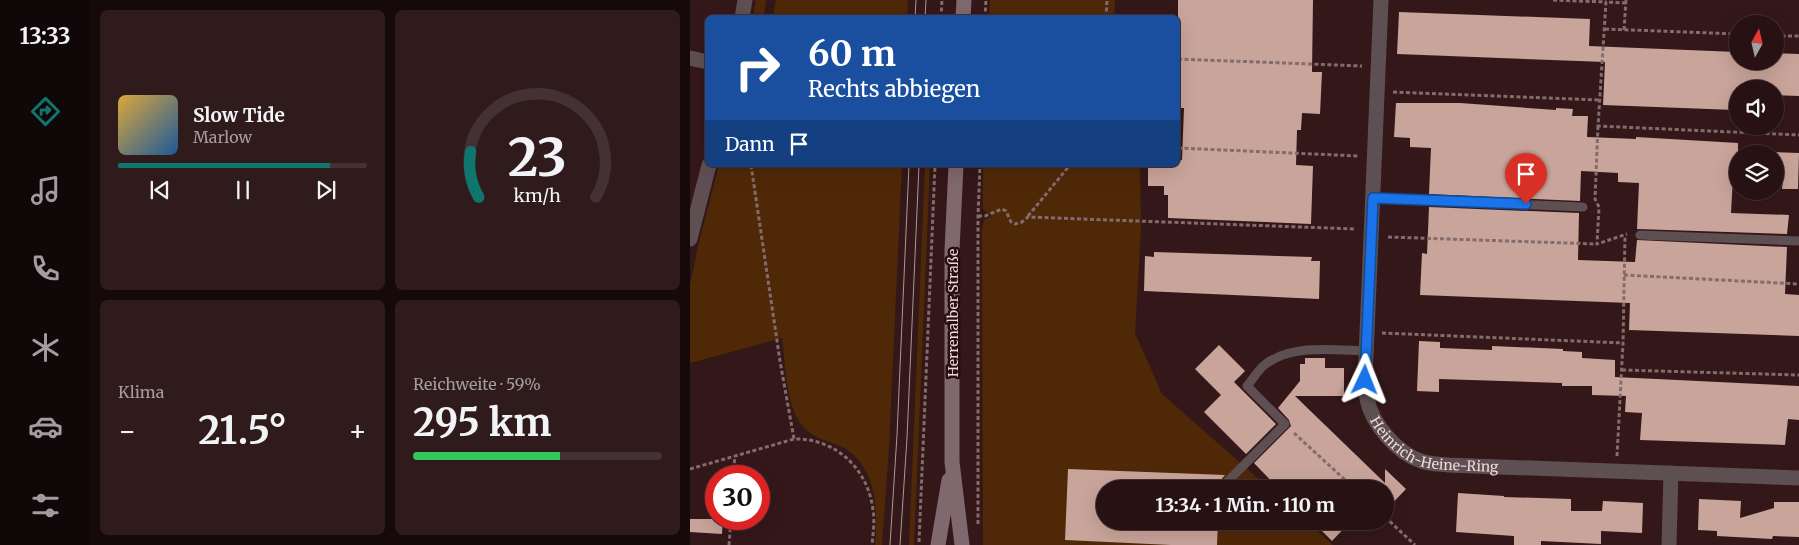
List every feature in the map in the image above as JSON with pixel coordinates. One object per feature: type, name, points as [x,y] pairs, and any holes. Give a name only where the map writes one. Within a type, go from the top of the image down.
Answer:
[{"type":"main road","points":[[963,15],[964,0]]},
{"type":"main road","name":"Herrenalber Straße","points":[[956,167],[952,250],[952,462],[962,545]]},
{"type":"main road","name":"Herrenalber Straße","points":[[938,545],[952,462]]},
{"type":"street","points":[[742,15],[745,0]]},
{"type":"street","name":"Heinrich-Heine-Ring","points":[[1381,0],[1365,380],[1367,401],[1376,421],[1389,439],[1401,451],[1421,462],[1448,465],[1799,478]]},
{"type":"street","points":[[690,58],[705,61]]},
{"type":"street","points":[[690,239],[708,167]]},
{"type":"street","points":[[1669,545],[1672,473]]},
{"type":"lane","points":[[1373,198],[1583,207]]},
{"type":"lane","points":[[1640,235],[1799,241]]},
{"type":"lane","points":[[1229,480],[1285,424],[1247,386],[1266,363],[1287,353],[1329,350],[1366,351]]},
{"type":"path","points":[[941,15],[942,0]]},
{"type":"path","points":[[986,0],[986,15]]},
{"type":"path","points":[[1106,15],[1108,0]]},
{"type":"path","points":[[1553,0],[1626,2],[1624,30]]},
{"type":"path","points":[[1597,244],[1599,207],[1595,199],[1599,100],[1606,2]]},
{"type":"path","points":[[1604,29],[1729,34]]},
{"type":"path","points":[[1784,36],[1799,36]]},
{"type":"path","points":[[1180,59],[1378,67]]},
{"type":"path","points":[[1377,91],[1599,100]]},
{"type":"path","points":[[1598,126],[1799,135]]},
{"type":"path","points":[[1180,148],[1375,156]]},
{"type":"path","points":[[751,167],[780,361],[794,439]]},
{"type":"path","points":[[919,545],[935,167]]},
{"type":"path","points":[[978,525],[978,216],[980,167]]},
{"type":"path","points":[[978,216],[985,216],[1002,209],[1006,211],[1011,222],[1015,224],[1022,222],[1068,167]]},
{"type":"path","points":[[1028,217],[1371,230],[1387,237],[1597,244],[1625,234],[1624,343],[1617,470]]},
{"type":"path","points":[[1624,274],[1799,284]]},
{"type":"path","points":[[1366,333],[1624,343]]},
{"type":"path","points":[[1622,370],[1799,375]]},
{"type":"path","points":[[1285,424],[1345,480]]},
{"type":"path","points":[[690,469],[794,439],[807,439],[823,443],[842,454],[862,474],[873,510],[872,545]]},
{"type":"path","points":[[734,465],[735,456]]},
{"type":"path","points":[[1394,525],[1415,545]]},
{"type":"path","points":[[729,545],[730,530]]},
{"type":"shaded area","points":[[756,0],[766,0],[764,15],[753,15]]},
{"type":"shaded area","points":[[776,0],[908,0],[907,15],[773,15]]},
{"type":"shaded area","points":[[990,0],[1115,0],[1114,15],[989,15]]},
{"type":"shaded area","points":[[718,167],[902,167],[889,448],[882,545],[875,545],[876,519],[873,491],[863,467],[855,456],[844,448],[819,438],[806,430],[794,411],[788,387],[782,338],[690,363],[690,285]]},
{"type":"shaded area","points":[[925,167],[930,167],[914,545],[909,545]]},
{"type":"shaded area","points":[[983,167],[1140,167],[1141,229],[1135,333],[1162,394],[1260,480],[1096,480],[1096,530],[1317,530],[1333,545],[983,545],[982,231],[984,220],[992,216],[983,209]]},
{"type":"building","points":[[1178,0],[1313,0],[1312,72],[1322,72],[1320,114],[1302,113],[1301,130],[1297,130],[1296,165],[1313,166],[1311,224],[1168,218],[1168,195],[1164,195],[1164,186],[1148,186],[1148,167],[1180,167],[1180,160],[1182,160],[1184,108],[1180,108],[1180,15],[1178,15]]},
{"type":"building","points":[[1399,12],[1590,19],[1589,46],[1729,52],[1729,70],[1784,70],[1784,53],[1799,54],[1799,96],[1784,95],[1784,80],[1729,80],[1729,110],[1603,105],[1605,62],[1397,54]]},
{"type":"building","points":[[1396,103],[1460,103],[1556,110],[1556,108],[1573,109],[1572,116],[1588,116],[1587,137],[1636,139],[1636,137],[1738,143],[1738,145],[1729,145],[1729,200],[1732,200],[1731,213],[1789,215],[1787,234],[1637,229],[1639,183],[1618,182],[1618,173],[1581,171],[1580,201],[1429,194],[1431,148],[1410,147],[1410,138],[1394,137]]},
{"type":"building","points":[[1784,152],[1799,153],[1798,189],[1784,189]]},
{"type":"building","points":[[1429,207],[1579,213],[1578,260],[1635,262],[1637,240],[1787,247],[1785,294],[1799,295],[1799,336],[1629,330],[1630,303],[1420,295],[1422,253],[1427,254]]},
{"type":"building","points":[[1154,252],[1312,257],[1311,261],[1320,261],[1319,299],[1144,291],[1145,256],[1154,257]]},
{"type":"building","points":[[1419,341],[1440,342],[1440,348],[1492,350],[1492,346],[1563,349],[1563,351],[1582,352],[1582,358],[1615,360],[1615,377],[1799,386],[1799,420],[1788,419],[1785,445],[1640,440],[1642,413],[1625,412],[1626,396],[1592,395],[1592,386],[1562,386],[1562,383],[1439,379],[1439,392],[1417,391]]},
{"type":"building","points":[[1219,345],[1245,371],[1234,382],[1276,424],[1246,454],[1204,412],[1221,395],[1195,369]]},
{"type":"building","points":[[1305,358],[1325,358],[1325,368],[1344,368],[1344,396],[1295,396],[1382,480],[1270,480],[1254,463],[1291,426],[1289,420],[1278,408],[1300,381],[1300,364],[1305,364]]},
{"type":"building","points":[[1068,469],[1225,475],[1221,480],[1096,480],[1096,530],[1218,530],[1217,545],[1171,545],[1065,540]]},
{"type":"building","points":[[1385,469],[1406,489],[1394,502],[1394,480],[1385,480]]},
{"type":"building","points":[[1458,493],[1504,497],[1571,499],[1571,511],[1602,511],[1603,501],[1643,503],[1642,533],[1601,531],[1601,544],[1541,541],[1541,545],[1514,545],[1514,536],[1456,532]]},
{"type":"building","points":[[1699,499],[1741,501],[1740,518],[1774,508],[1774,502],[1799,502],[1799,537],[1773,536],[1772,539],[1717,536],[1717,531],[1698,530]]},
{"type":"building","points":[[690,519],[705,519],[705,530],[722,530],[722,534],[690,532]]},
{"type":"building","points":[[1321,530],[1342,530],[1332,541]]},
{"type":"tram line","points":[[915,15],[916,0]]},
{"type":"tram line","points":[[925,15],[926,0]]},
{"type":"tram line","points":[[890,545],[909,167]]},
{"type":"tram line","points":[[900,545],[907,438],[919,167]]},
{"type":"route","points":[[1365,380],[1373,198],[1526,204]]}]
